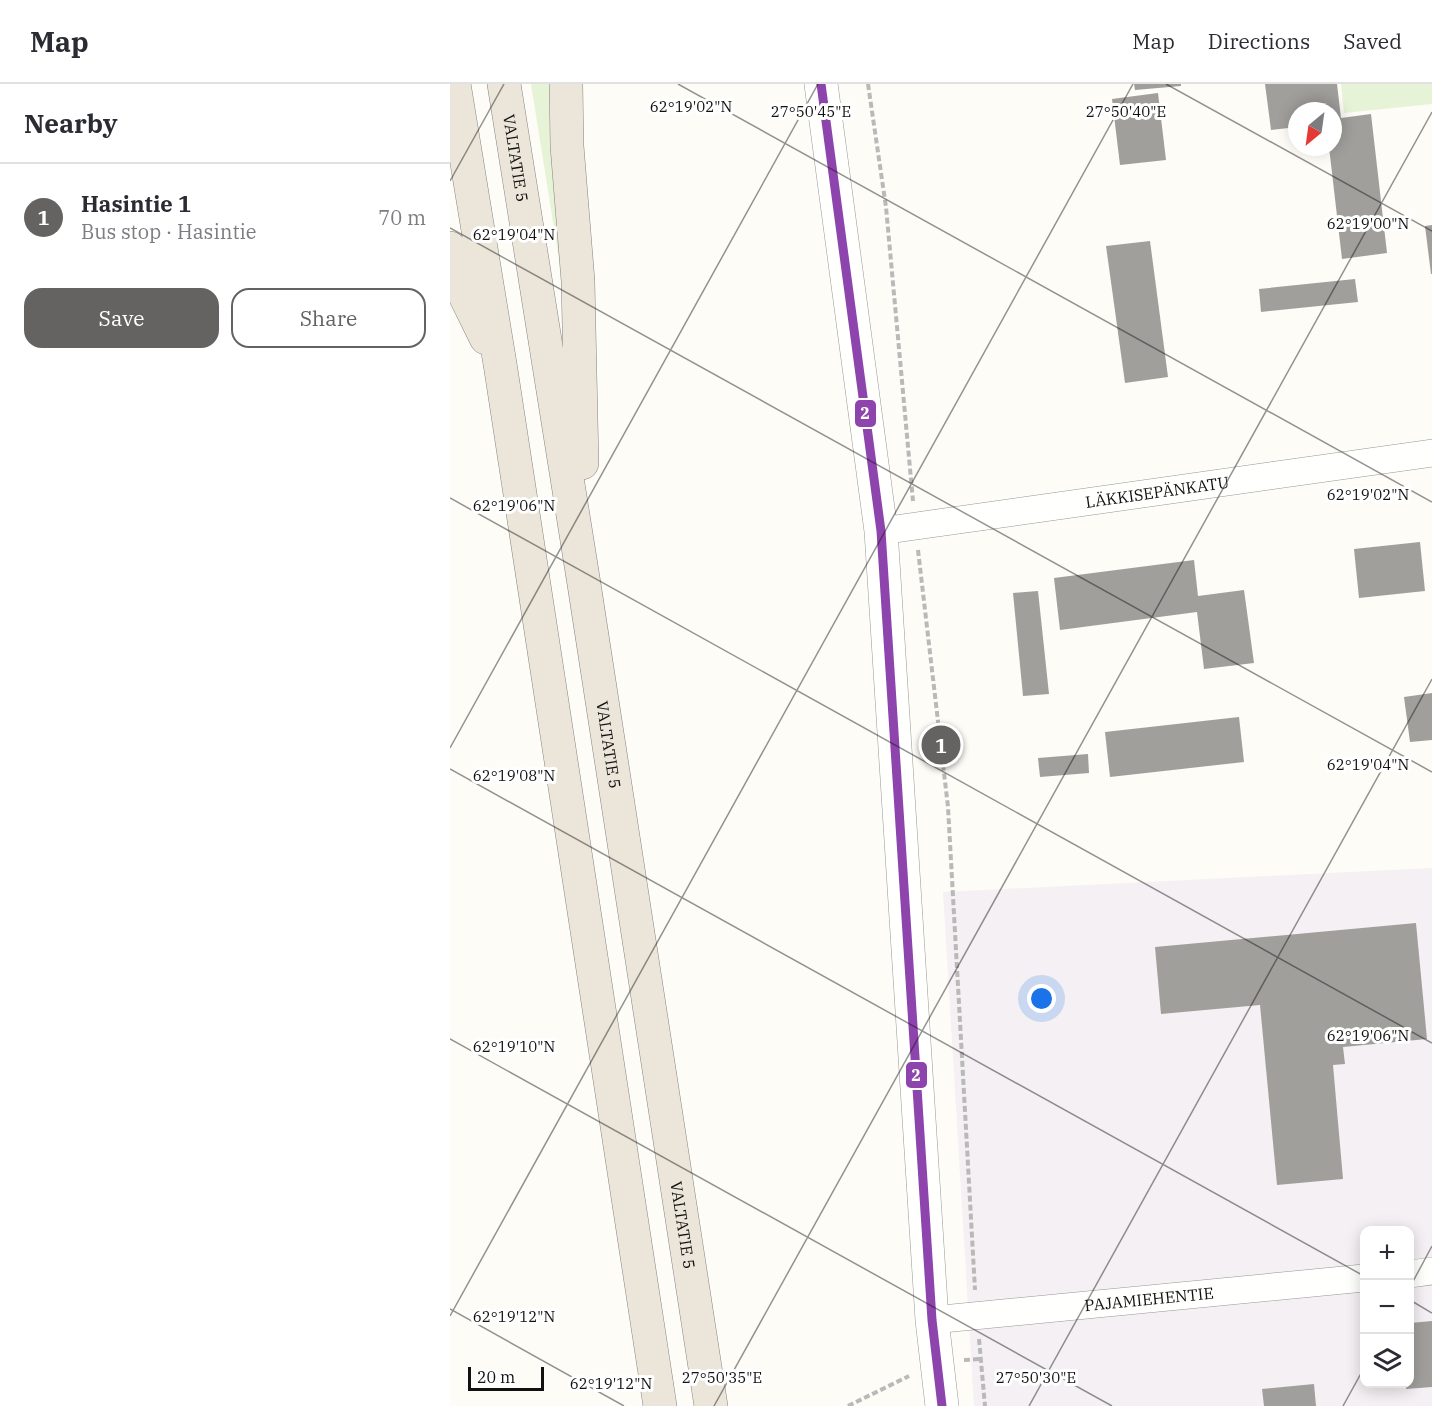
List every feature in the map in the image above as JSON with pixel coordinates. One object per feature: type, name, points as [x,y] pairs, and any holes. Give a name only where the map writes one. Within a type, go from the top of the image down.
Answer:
[{"type":"highway","points":[[454,84],[501,370],[660,1406]]},
{"type":"highway","name":"VALTATIE 5","points":[[504,84],[711,1406]]},
{"type":"highway","points":[[566,84],[567,146],[579,281],[584,584]]},
{"type":"highway","points":[[450,248],[458,281],[501,370]]},
{"type":"street","points":[[821,84],[881,531],[932,1320],[942,1406]]},
{"type":"street","name":"LÄKKISEPÄNKATU","points":[[881,531],[1432,453]]},
{"type":"street","points":[[1414,1273],[1432,1271]]},
{"type":"street","name":"PAJAMIEHENTIE","points":[[932,1320],[1360,1278]]},
{"type":"path","points":[[868,84],[886,207],[916,526],[948,807],[976,1316],[986,1406]]},
{"type":"shaded area","points":[[1432,868],[1432,1406],[974,1406],[943,892]]},
{"type":"green space","points":[[531,84],[555,84],[568,316]]},
{"type":"green space","points":[[1341,84],[1432,84],[1432,104],[1344,113]]},
{"type":"building","points":[[1134,84],[1181,84],[1181,86],[1135,90]]},
{"type":"building","points":[[1265,84],[1337,84],[1339,102],[1288,102],[1288,128],[1271,130]]},
{"type":"building","points":[[1158,93],[1166,160],[1120,165],[1112,99]]},
{"type":"building","points":[[1371,114],[1387,253],[1342,259],[1330,156],[1342,156],[1342,118]]},
{"type":"building","points":[[1432,225],[1432,274],[1431,274],[1425,226]]},
{"type":"building","points":[[1150,241],[1168,377],[1125,383],[1106,246]]},
{"type":"building","points":[[1355,279],[1358,302],[1261,312],[1259,289]]},
{"type":"building","points":[[1420,542],[1425,591],[1359,598],[1354,549]]},
{"type":"building","points":[[1194,560],[1198,596],[1244,590],[1254,663],[1204,669],[1197,612],[1060,630],[1054,578]]},
{"type":"building","points":[[1038,591],[1049,694],[1023,696],[1013,593]]},
{"type":"building","points":[[1432,693],[1432,740],[1410,742],[1404,697]]},
{"type":"building","points":[[1239,717],[1244,762],[1110,777],[1105,732]]},
{"type":"building","points":[[1088,754],[1089,773],[1040,777],[1038,758]]},
{"type":"building","points":[[1416,923],[1427,1039],[1343,1047],[1345,1064],[1333,1065],[1343,1179],[1277,1185],[1260,1005],[1161,1014],[1155,947]]},
{"type":"building","points":[[1432,1321],[1432,1387],[1406,1389],[1414,1388],[1414,1323]]},
{"type":"building","points":[[1314,1384],[1316,1406],[1264,1406],[1262,1389]]},
{"type":"transit line","name":"2","points":[[821,84],[881,531],[932,1320],[942,1406]]},
{"type":"place","name":"Hasintie 1","points":[[941,745]]}]
